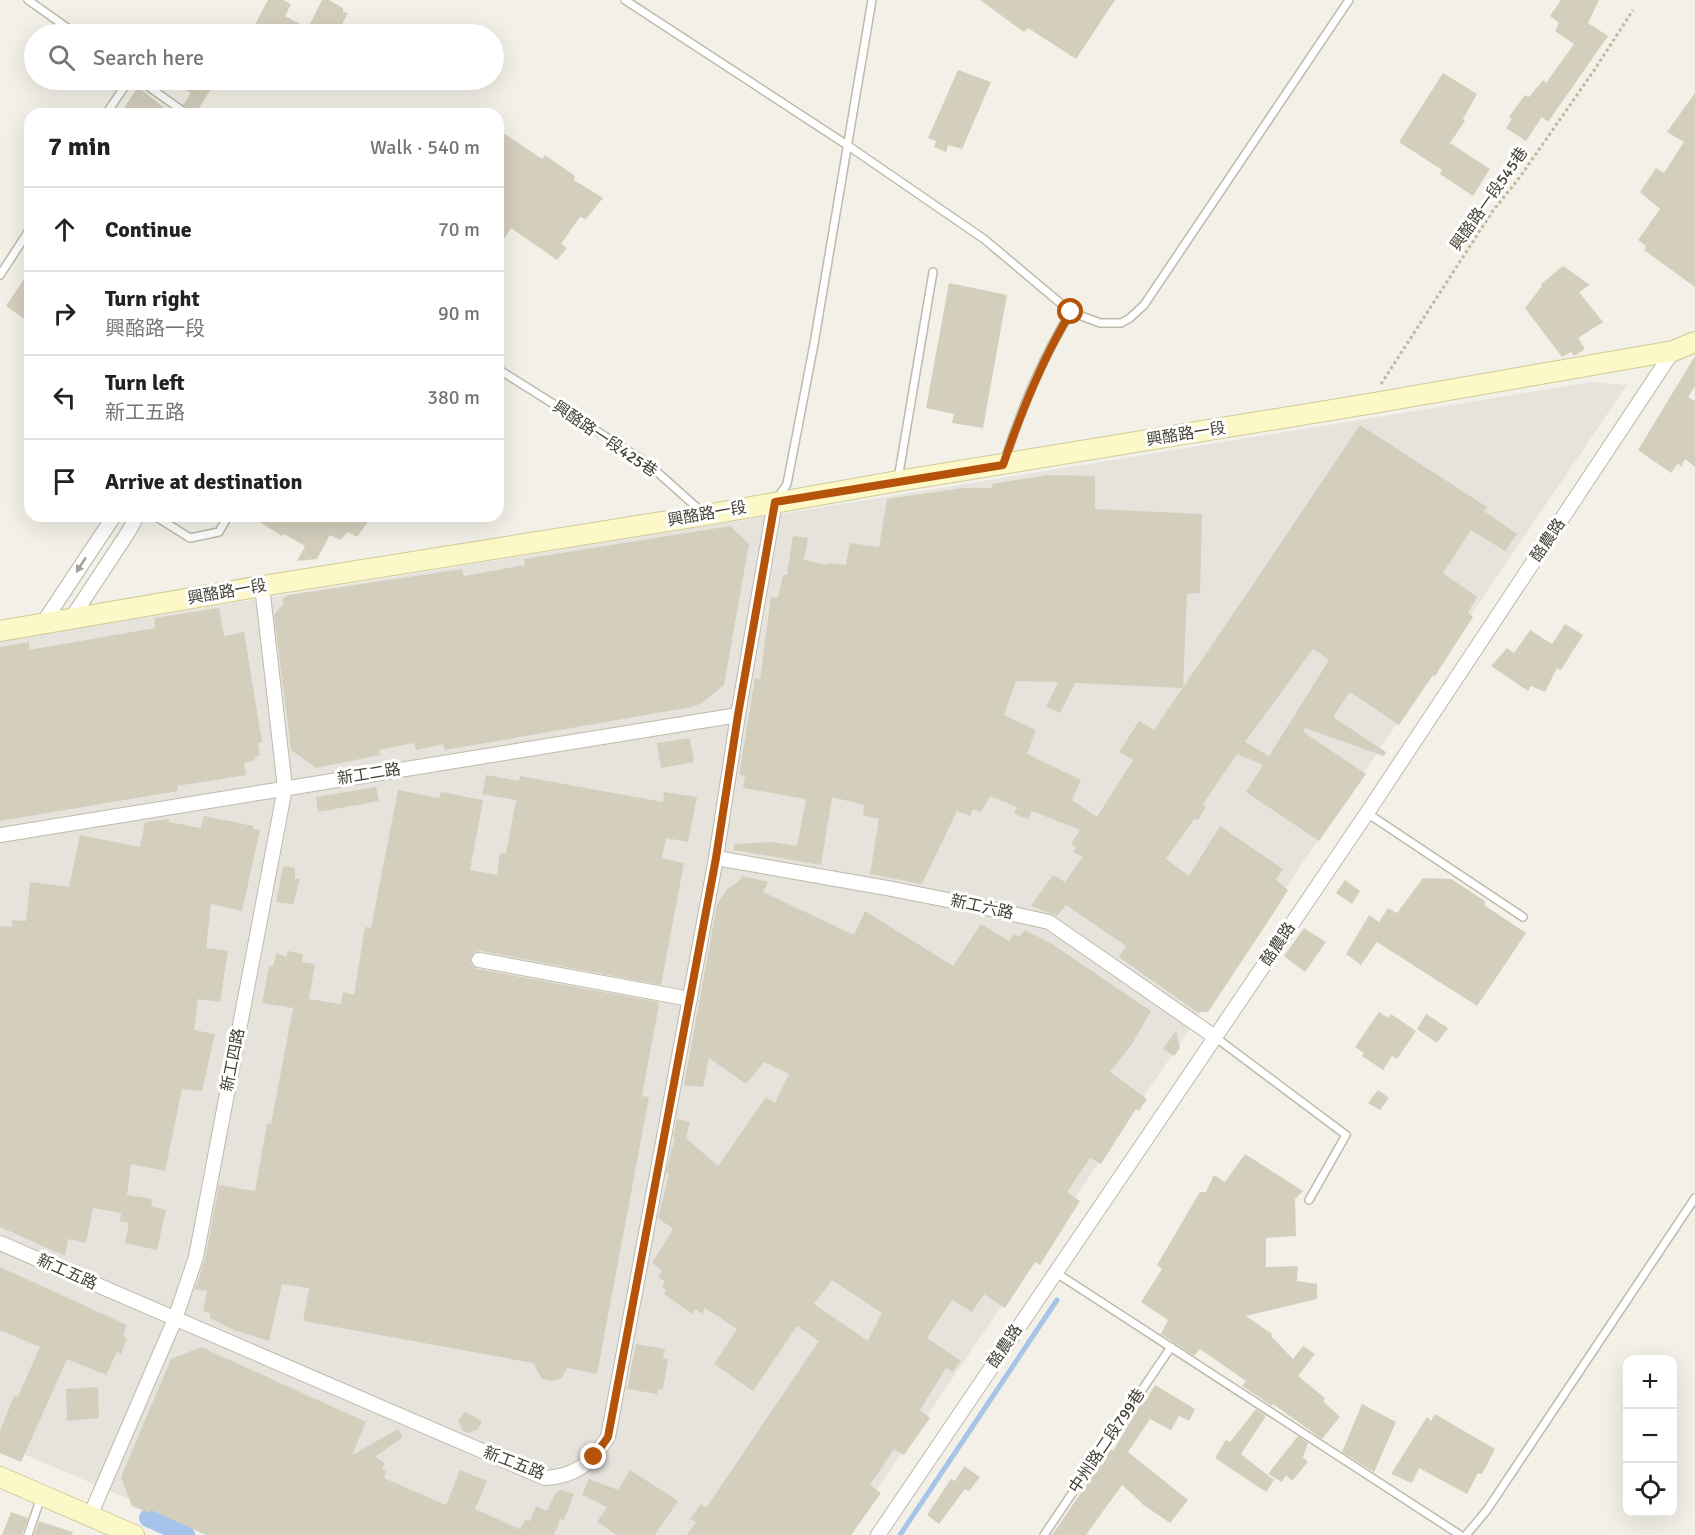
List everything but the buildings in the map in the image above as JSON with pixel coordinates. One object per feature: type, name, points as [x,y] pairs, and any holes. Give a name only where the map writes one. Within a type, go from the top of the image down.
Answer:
[{"type":"street","name":"興酪路一段","points":[[0,631],[1368,404],[1673,351],[1695,342]]},
{"type":"street","name":"酪農路","points":[[878,1535],[1367,813],[1673,351]]},
{"type":"street","name":"新工五路","points":[[0,1243],[545,1478],[559,1477],[575,1471],[594,1457],[608,1437],[716,858],[775,502]]},
{"type":"street","points":[[43,624],[110,522]]},
{"type":"street","points":[[71,619],[134,522]]},
{"type":"street","name":"新工四路","points":[[90,1516],[176,1319],[196,1257],[285,788],[262,586]]},
{"type":"street","name":"新工二路","points":[[0,835],[738,715]]},
{"type":"street","name":"新工六路","points":[[716,858],[887,888],[1049,922],[1215,1037]]},
{"type":"street","points":[[479,960],[690,999]]},
{"type":"street","points":[[0,1477],[134,1535]]},
{"type":"lane","points":[[28,0],[62,24]]},
{"type":"lane","points":[[625,0],[847,145],[984,239],[1071,312],[1100,323],[1121,322],[1131,318],[1144,305],[1349,0]]},
{"type":"lane","points":[[775,502],[788,484],[872,0]]},
{"type":"lane","points":[[110,108],[122,90]]},
{"type":"lane","points":[[153,90],[179,108]]},
{"type":"lane","points":[[0,275],[24,238]]},
{"type":"lane","points":[[898,481],[933,272]]},
{"type":"lane","points":[[1003,465],[1020,415],[1059,331],[1071,312]]},
{"type":"lane","name":"興酪路一段425巷","points":[[504,373],[646,462],[706,515]]},
{"type":"lane","points":[[165,522],[190,538],[219,532],[225,522]]},
{"type":"lane","points":[[1367,813],[1523,917]]},
{"type":"lane","points":[[1215,1037],[1346,1135],[1309,1200]]},
{"type":"lane","points":[[1466,1535],[1487,1510],[1695,1198]]},
{"type":"lane","points":[[1055,1272],[1460,1535]]},
{"type":"lane","name":"中州路二段799巷","points":[[1044,1535],[1171,1347]]},
{"type":"lane","points":[[28,1535],[42,1495]]},
{"type":"path","name":"興酪路一段545巷","points":[[1368,404],[1486,221],[1520,177],[1633,10]]},
{"type":"shaded area","points":[[1592,382],[1627,385],[846,1535],[213,1535],[0,1444],[0,641]]},
{"type":"waterway","points":[[900,1535],[1057,1300]]},
{"type":"waterway","points":[[148,1518],[186,1535]]},
{"type":"route","points":[[594,1457],[608,1437],[716,858],[775,502],[1003,465],[1020,415],[1059,331],[1071,312]]}]
